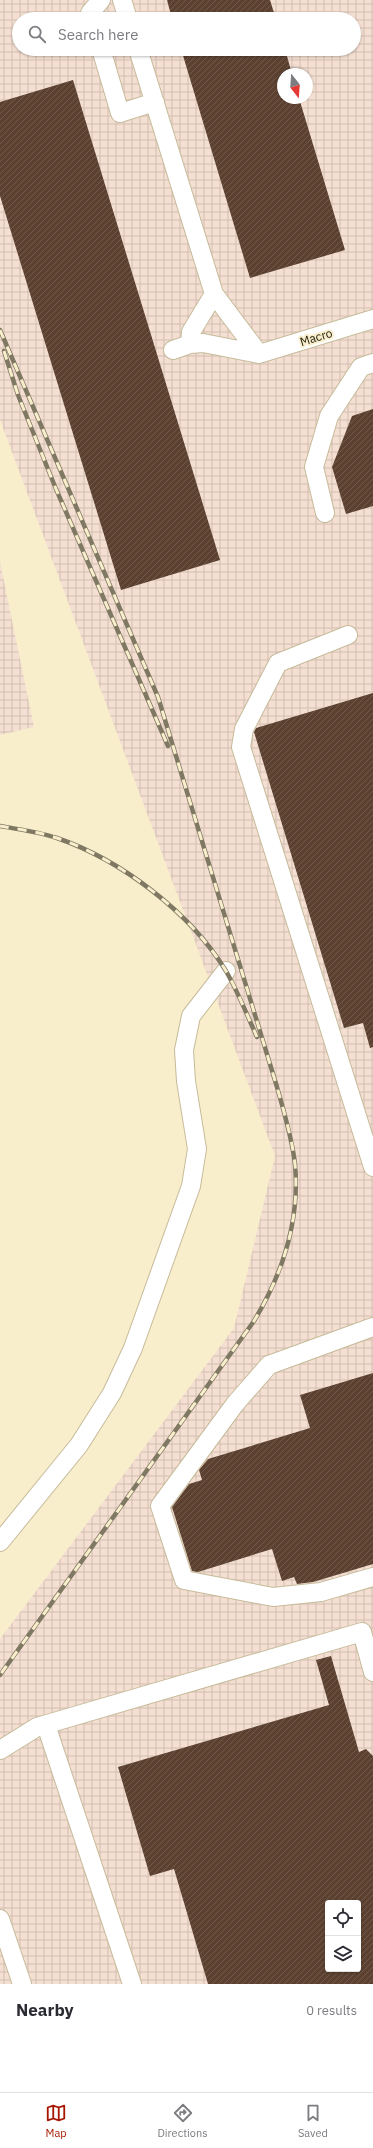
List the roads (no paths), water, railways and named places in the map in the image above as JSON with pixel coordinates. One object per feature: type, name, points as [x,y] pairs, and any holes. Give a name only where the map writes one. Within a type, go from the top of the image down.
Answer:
[{"type":"street","points":[[91,12],[101,0]]},
{"type":"street","points":[[122,0],[126,12]]},
{"type":"street","points":[[103,56],[120,113],[155,102]]},
{"type":"street","points":[[140,56],[214,294],[259,354]]},
{"type":"street","points":[[190,344],[191,332],[214,294]]},
{"type":"street","name":"Macro","points":[[259,354],[373,319]]},
{"type":"street","points":[[173,350],[190,344],[203,343],[259,354]]},
{"type":"street","points":[[325,513],[314,467],[329,416],[361,368],[373,363]]},
{"type":"street","points":[[348,635],[278,663],[244,729],[241,747],[373,1168]]},
{"type":"street","points":[[0,1542],[80,1445],[112,1393],[132,1348],[191,1186],[197,1148],[186,1081],[184,1050],[191,1016],[226,971]]},
{"type":"street","points":[[373,1327],[269,1365],[235,1404],[160,1506],[184,1580],[273,1597],[321,1592],[373,1577]]},
{"type":"street","points":[[0,1750],[37,1727],[368,1630],[373,1672]]},
{"type":"street","points":[[46,1725],[132,1984]]},
{"type":"street","points":[[0,1919],[22,1984]]},
{"type":"railway","points":[[0,330],[158,697],[288,1125],[295,1164],[296,1185],[295,1206],[287,1246],[273,1284],[254,1321],[0,1675]]},
{"type":"railway","points":[[4,351],[18,395],[56,489],[168,746]]},
{"type":"railway","points":[[0,826],[50,836],[81,848],[129,874],[174,909],[211,949],[226,971],[257,1037]]}]
